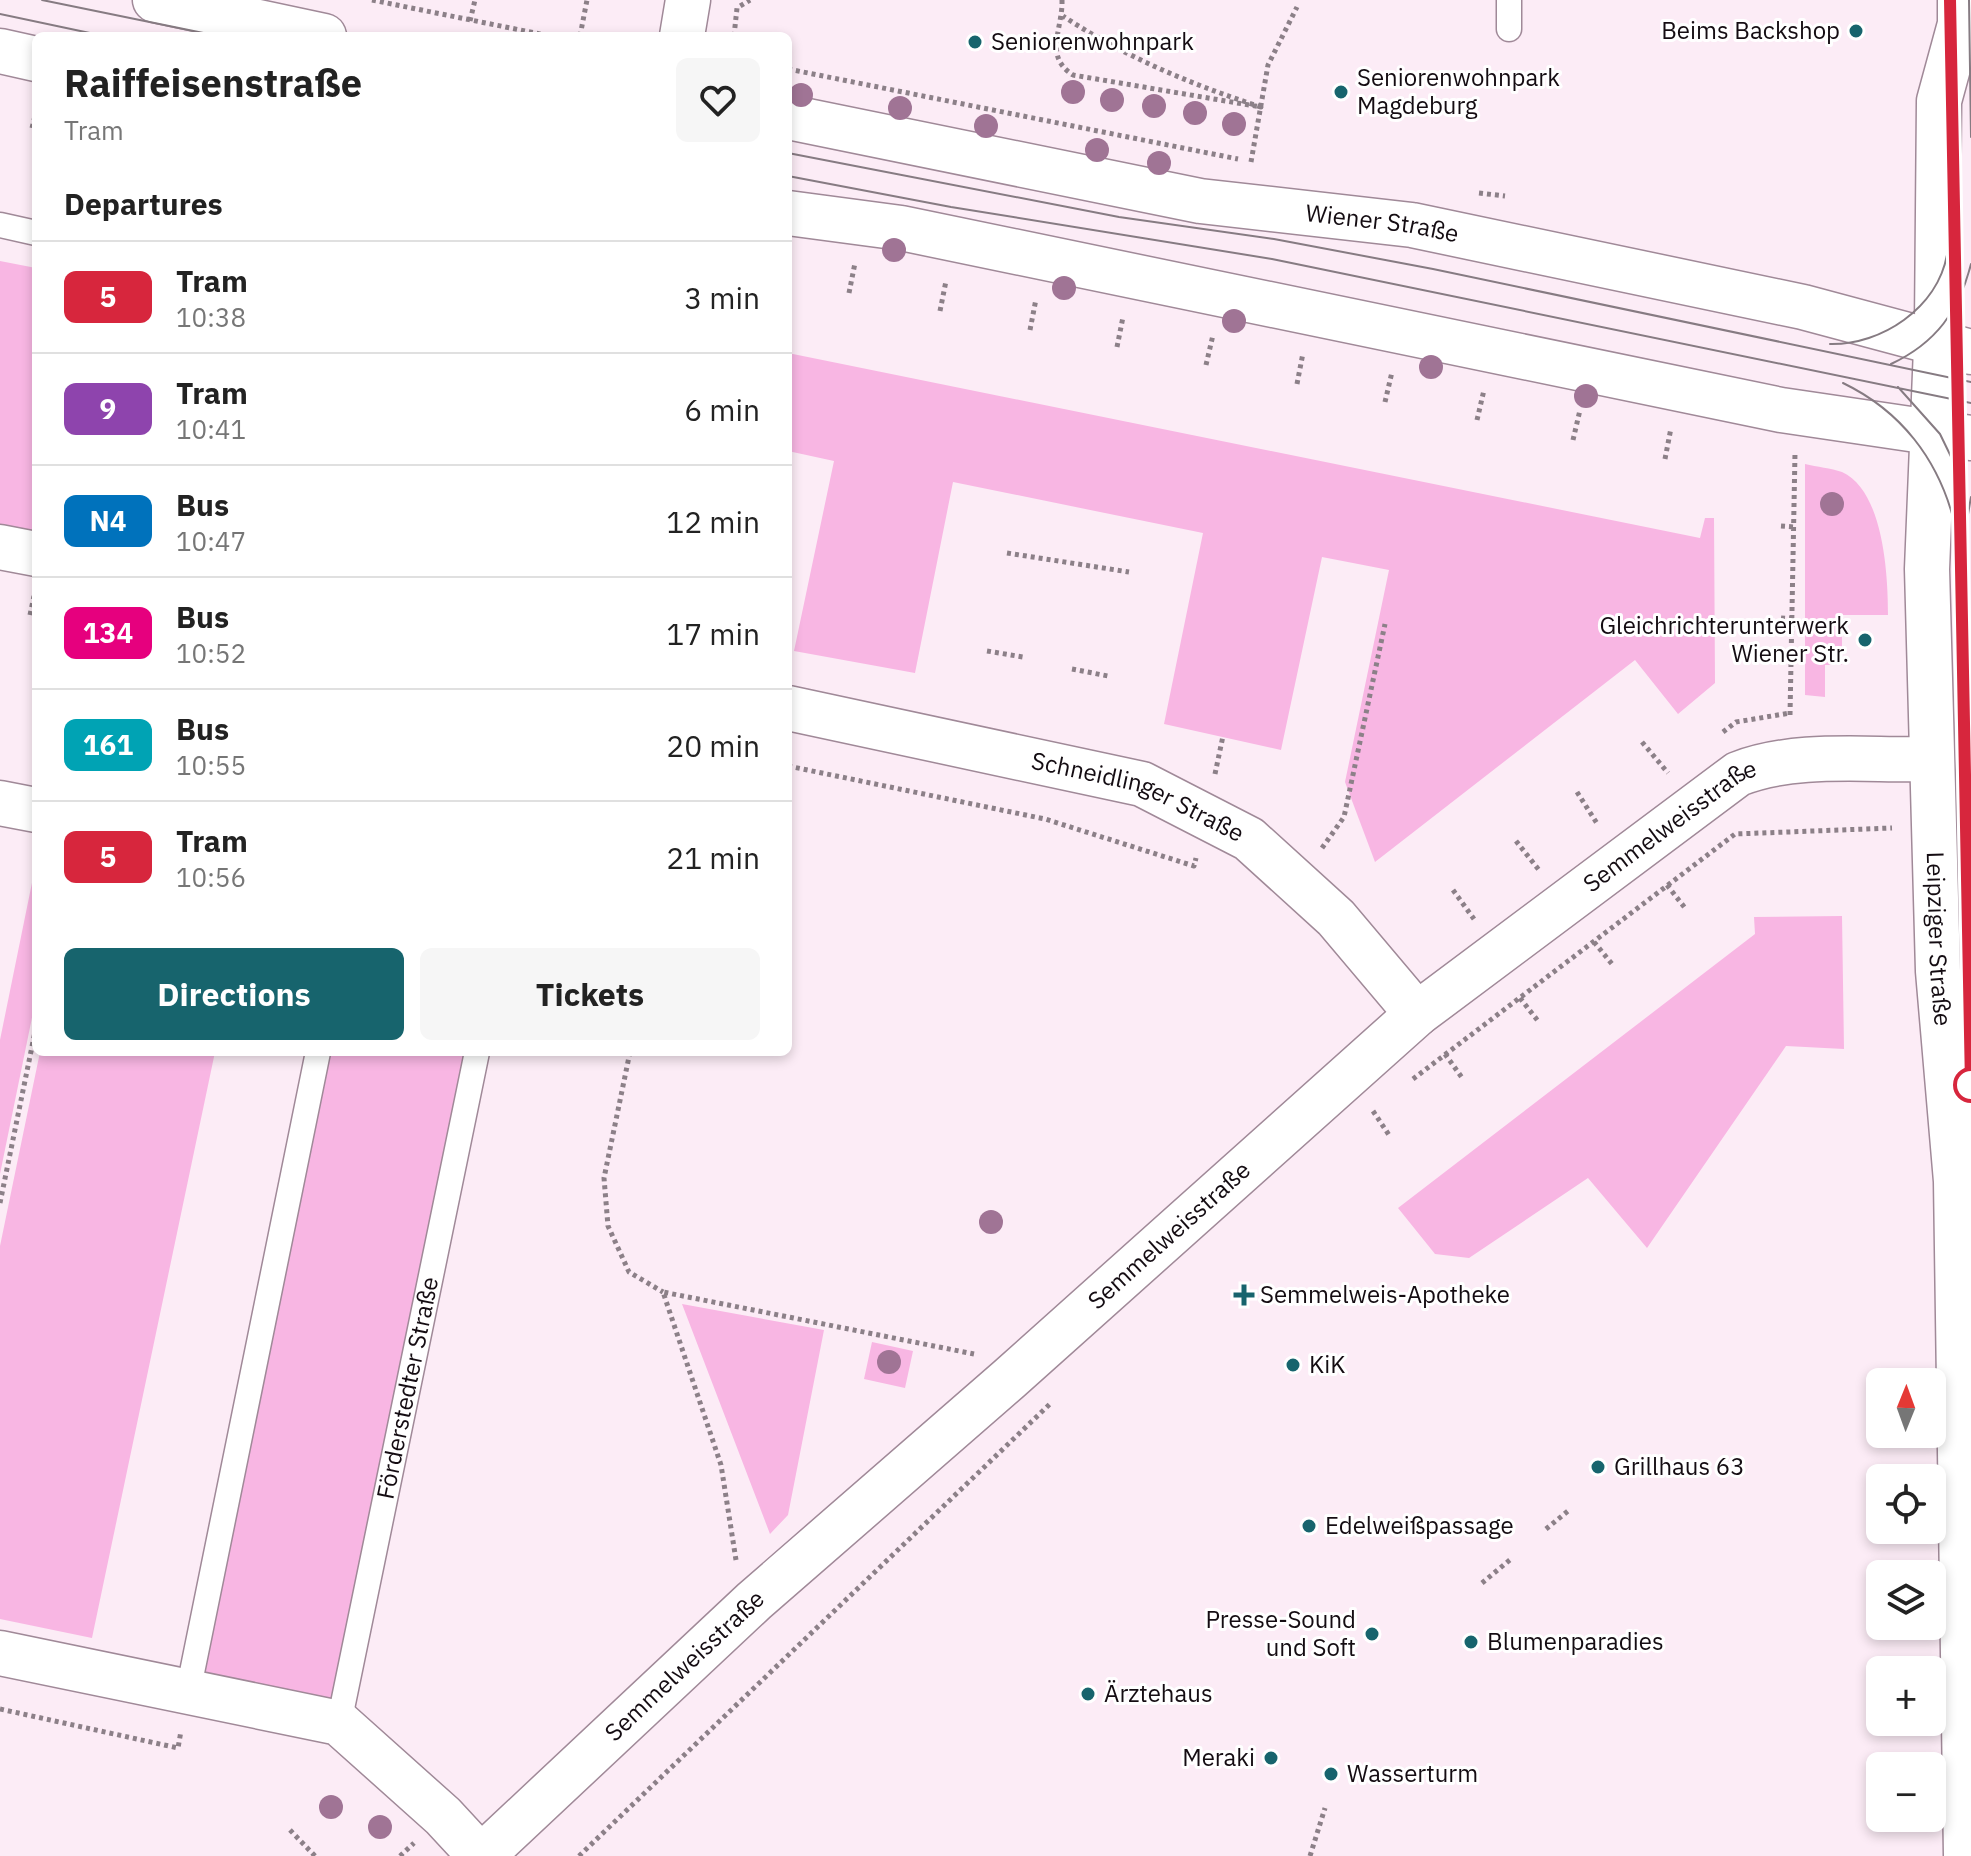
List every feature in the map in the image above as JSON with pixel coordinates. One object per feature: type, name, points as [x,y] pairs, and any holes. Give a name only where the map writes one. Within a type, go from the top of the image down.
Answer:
[{"type":"main road","points":[[155,0],[197,5],[308,32]]},
{"type":"main road","points":[[683,32],[688,0]]},
{"type":"main road","name":"Leipziger Straße","points":[[1964,24],[1939,101],[1954,347],[1952,436],[1927,569],[1938,971],[1956,1181],[1966,1856]]},
{"type":"main road","points":[[0,51],[32,58]]},
{"type":"main road","name":"Wiener Straße","points":[[792,118],[1200,201],[1425,227],[1803,307],[1954,347]]},
{"type":"main road","points":[[792,214],[901,228],[1781,410],[1952,436]]},
{"type":"main road","points":[[0,547],[32,553]]},
{"type":"main road","name":"Schneidlinger Straße","points":[[792,709],[1142,784],[1249,839],[1336,918],[1417,1014]]},
{"type":"main road","name":"Semmelweisstraße","points":[[481,1856],[754,1601],[1417,1014],[1738,774],[1757,767],[1789,762],[1931,759]]},
{"type":"main road","points":[[0,803],[32,809]]},
{"type":"main road","points":[[0,1653],[339,1723],[443,1816],[481,1856]]},
{"type":"lane","points":[[1509,0],[1509,29]]},
{"type":"lane","points":[[0,225],[32,232]]},
{"type":"lane","points":[[188,1692],[317,1056]]},
{"type":"lane","name":"Förderstedter Straße","points":[[339,1723],[476,1056]]},
{"type":"path","points":[[372,0],[529,32]]},
{"type":"path","points":[[470,21],[475,0]]},
{"type":"path","points":[[581,32],[587,0]]},
{"type":"path","points":[[734,32],[737,8],[750,0]]},
{"type":"path","points":[[1062,0],[1063,16],[1054,51],[1061,67],[1073,75],[1261,107]]},
{"type":"path","points":[[1251,162],[1268,65],[1297,7]]},
{"type":"path","points":[[1063,16],[1104,43],[1184,81],[1261,107]]},
{"type":"path","points":[[792,70],[1266,165]]},
{"type":"path","name":"Wiener Straße","points":[[1481,193],[1505,196]]},
{"type":"path","points":[[849,293],[856,259]]},
{"type":"path","points":[[940,311],[947,277]]},
{"type":"path","points":[[1030,330],[1037,294]]},
{"type":"path","points":[[1117,347],[1124,311]]},
{"type":"path","points":[[1206,365],[1214,329]]},
{"type":"path","points":[[1297,384],[1304,346]]},
{"type":"path","points":[[1385,402],[1394,363]]},
{"type":"path","points":[[1477,420],[1486,382]]},
{"type":"path","points":[[1573,440],[1582,400]]},
{"type":"path","points":[[1665,459],[1673,418]]},
{"type":"path","points":[[1784,446],[1795,453],[1789,762]]},
{"type":"path","points":[[1781,526],[1794,527]]},
{"type":"path","points":[[1007,553],[1129,572]]},
{"type":"path","points":[[30,615],[32,605]]},
{"type":"path","points":[[1781,618],[1792,619]]},
{"type":"path","points":[[1298,882],[1344,817],[1382,628]]},
{"type":"path","points":[[987,651],[1023,657]]},
{"type":"path","points":[[1072,669],[1108,676]]},
{"type":"path","points":[[1642,742],[1668,773]]},
{"type":"path","points":[[1577,792],[1599,826]]},
{"type":"path","points":[[1409,1082],[1735,834],[1744,822]]},
{"type":"path","points":[[1735,834],[1933,827]]},
{"type":"path","points":[[1516,841],[1540,871]]},
{"type":"path","points":[[1667,885],[1685,908]]},
{"type":"path","points":[[1453,890],[1474,920]]},
{"type":"path","points":[[1594,942],[1612,964]]},
{"type":"path","points":[[1520,998],[1538,1021]]},
{"type":"path","points":[[0,1203],[32,1047]]},
{"type":"path","points":[[1445,1054],[1463,1079]]},
{"type":"path","points":[[579,1856],[1058,1397],[1025,1364],[663,1292],[629,1272],[608,1226],[604,1178],[629,1056]]},
{"type":"path","points":[[1361,1119],[1384,1101]]},
{"type":"path","points":[[1372,1110],[1389,1135]]},
{"type":"path","points":[[663,1292],[721,1465],[736,1561],[754,1601]]},
{"type":"path","points":[[1546,1529],[1568,1511]]},
{"type":"path","points":[[1482,1583],[1511,1559]]},
{"type":"path","points":[[0,1709],[178,1748],[188,1692]]},
{"type":"path","points":[[1310,1856],[1325,1808]]},
{"type":"path","points":[[290,1830],[315,1856]]},
{"type":"shaded area","points":[[0,261],[32,267],[32,530],[0,524]]},
{"type":"shaded area","points":[[792,354],[1700,538],[1705,518],[1714,518],[1715,683],[1678,714],[1635,660],[1375,862],[1345,782],[1389,570],[1322,557],[1281,750],[1164,724],[1203,533],[953,482],[915,673],[794,651],[834,461],[792,452]]},
{"type":"shaded area","points":[[1805,464],[1842,472],[1856,482],[1867,497],[1881,536],[1887,579],[1888,615],[1842,615],[1842,665],[1825,665],[1825,697],[1805,695]]},
{"type":"shaded area","points":[[32,883],[32,1018],[0,1174],[0,1040]]},
{"type":"shaded area","points":[[1842,916],[1844,1049],[1786,1046],[1647,1248],[1588,1178],[1469,1258],[1435,1254],[1398,1208],[1755,934],[1754,917]]},
{"type":"shaded area","points":[[39,1056],[214,1056],[92,1638],[0,1619],[0,1246]]},
{"type":"shaded area","points":[[326,1056],[465,1056],[333,1702],[200,1672]]},
{"type":"shaded area","points":[[682,1304],[824,1330],[788,1515],[770,1534]]},
{"type":"shaded area","points":[[872,1342],[913,1351],[905,1388],[864,1379]]},
{"type":"tram line","points":[[42,0],[198,32]]},
{"type":"tram line","points":[[1950,0],[1961,515]]},
{"type":"tram line","name":"5","points":[[1950,0],[1971,1085]]},
{"type":"tram line","points":[[1969,0],[1971,137]]},
{"type":"tram line","points":[[0,14],[85,32]]},
{"type":"tram line","points":[[792,154],[1119,217],[1274,239],[1433,269],[1971,382]]},
{"type":"tram line","points":[[792,177],[951,207],[1272,259],[1971,403]]},
{"type":"tram line","points":[[1830,344],[1869,338],[1904,320],[1932,291],[1947,255]]},
{"type":"tram line","points":[[1891,364],[1921,346],[1943,324],[1960,296],[1971,264]]},
{"type":"tram line","points":[[1843,383],[1883,408],[1914,439],[1938,477],[1954,521]]},
{"type":"tram line","points":[[1898,387],[1940,434],[1956,467]]},
{"type":"tram line","points":[[1971,497],[1964,537],[1962,580],[1971,1084]]},
{"type":"place","name":"Beims Backshop","points":[[1856,31]]},
{"type":"place","name":"Seniorenwohnpark","points":[[975,42]]},
{"type":"place","name":"Seniorenwohnpark Magdeburg","points":[[1341,92]]},
{"type":"place","name":"Gleichrichterunterwerk Wiener Str.","points":[[1865,640]]},
{"type":"place","name":"Semmelweis-Apotheke","points":[[1244,1295]]},
{"type":"place","name":"KiK","points":[[1293,1365]]},
{"type":"place","name":"Grillhaus 63","points":[[1598,1467]]},
{"type":"place","name":"Edelweißpassage","points":[[1309,1526]]},
{"type":"place","name":"Presse-Sound und Soft","points":[[1372,1634]]},
{"type":"place","name":"Blumenparadies","points":[[1471,1642]]},
{"type":"place","name":"Ärztehaus","points":[[1088,1694]]},
{"type":"place","name":"Meraki","points":[[1271,1758]]},
{"type":"place","name":"Wasserturm","points":[[1331,1774]]}]
